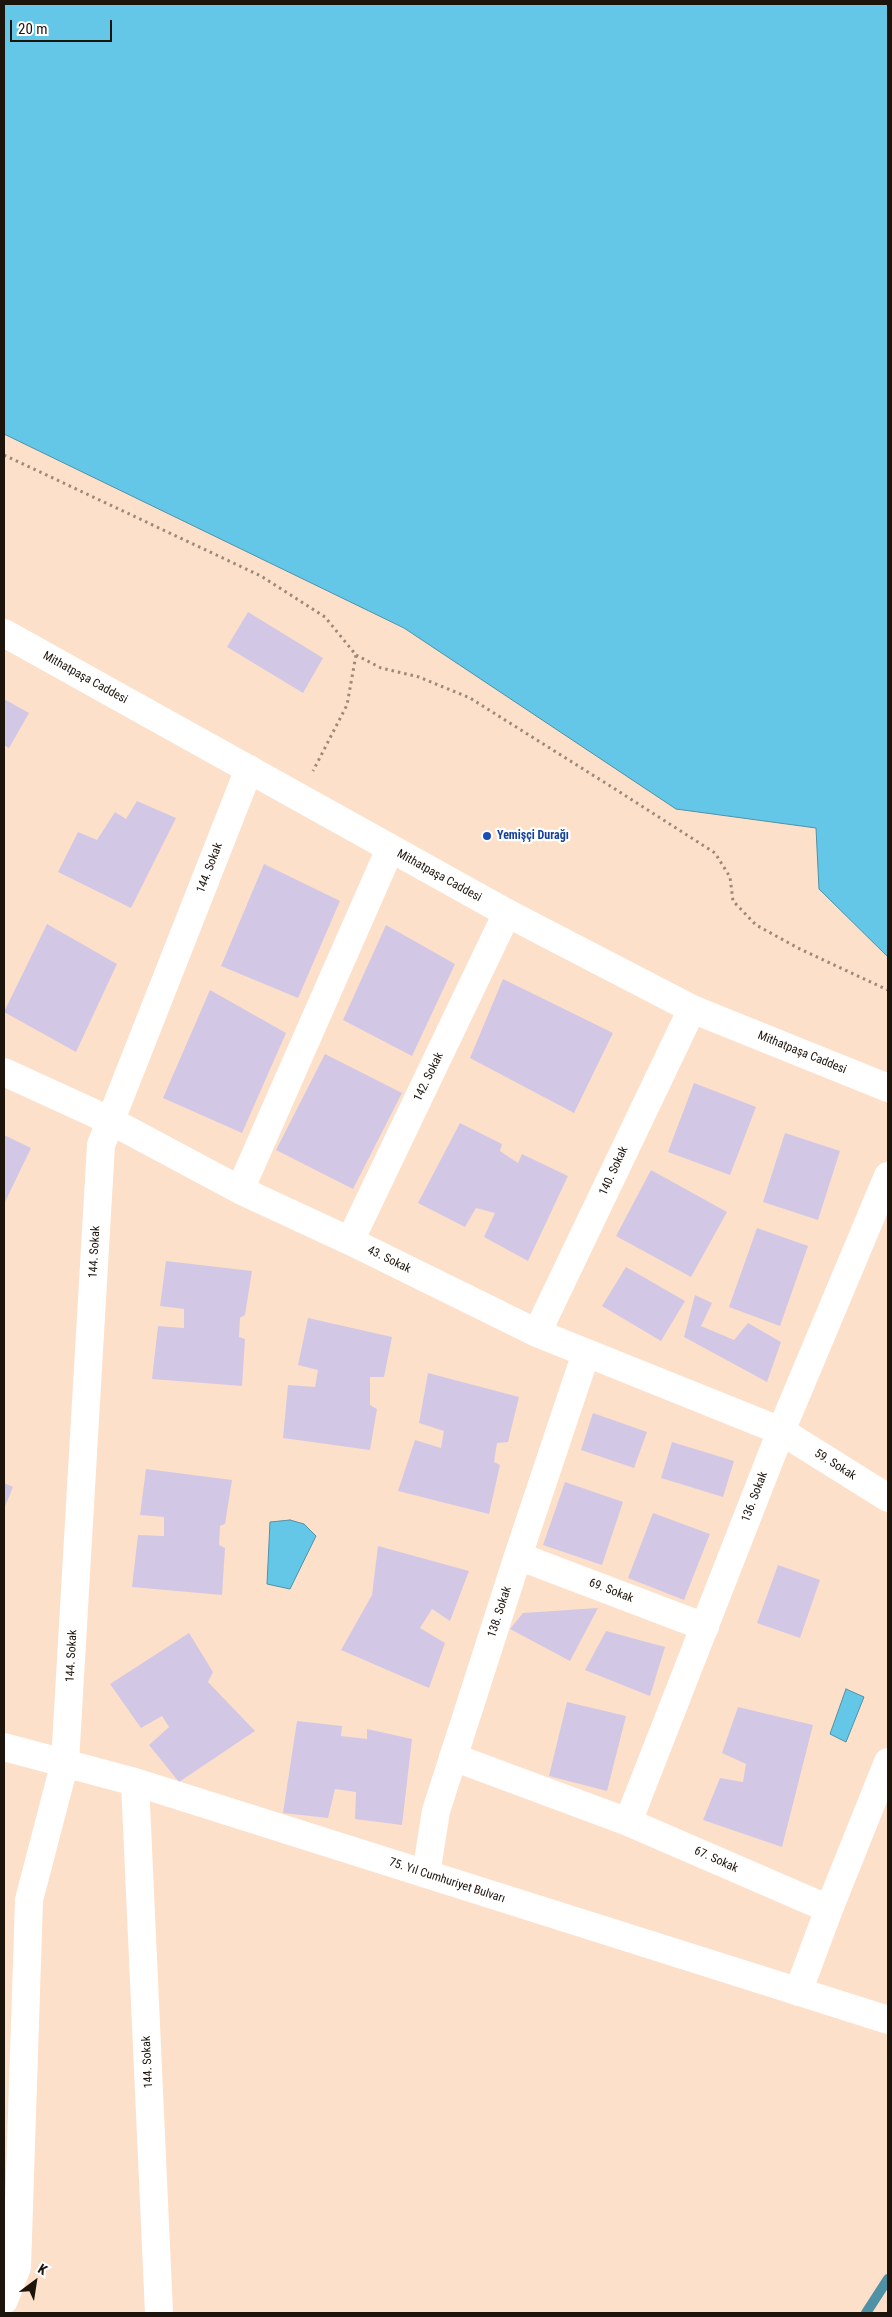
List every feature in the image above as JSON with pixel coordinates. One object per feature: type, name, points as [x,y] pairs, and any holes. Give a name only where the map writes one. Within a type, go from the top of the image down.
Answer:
[{"type":"street","name":"Mithatpaşa Caddesi","points":[[4,633],[507,913],[692,1009],[888,1088]]},
{"type":"street","name":"144. Sokak","points":[[4,2300],[17,2267],[29,1900],[65,1762],[101,1145],[249,769]]},
{"type":"street","points":[[240,1190],[390,849]]},
{"type":"street","name":"142. Sokak","points":[[350,1241],[507,913]]},
{"type":"street","name":"140. Sokak","points":[[537,1333],[692,1009]]},
{"type":"street","name":"43. Sokak","points":[[4,1072],[110,1121],[240,1190],[350,1241],[537,1333],[781,1431]]},
{"type":"street","name":"136. Sokak","points":[[628,1822],[781,1431],[888,1176]]},
{"type":"street","name":"138. Sokak","points":[[426,1874],[436,1811],[586,1353]]},
{"type":"street","name":"59. Sokak","points":[[781,1431],[888,1498]]},
{"type":"street","name":"69. Sokak","points":[[518,1556],[705,1627]]},
{"type":"street","name":"75. Yıl Cumhuriyet Bulvarı","points":[[4,1747],[134,1782],[888,2020]]},
{"type":"street","name":"67. Sokak","points":[[453,1757],[628,1822],[829,1909]]},
{"type":"street","points":[[798,1992],[888,1762]]},
{"type":"street","name":"144. Sokak","points":[[134,1782],[159,2313]]},
{"type":"path","points":[[4,454],[261,576],[325,617],[356,655],[381,668],[419,677],[470,698],[715,853],[730,877],[733,901],[756,925],[798,948],[888,990]]},
{"type":"path","points":[[300,798],[347,705],[356,655]]},
{"type":"water","points":[[4,4],[888,4],[888,957],[819,889],[816,828],[676,809],[404,628],[4,434]]},
{"type":"water","points":[[290,1520],[304,1524],[316,1536],[290,1589],[267,1584],[270,1522]]},
{"type":"water","points":[[846,1689],[864,1697],[846,1742],[830,1734]]},
{"type":"building","points":[[248,612],[323,658],[303,693],[227,647]]},
{"type":"building","points":[[4,699],[29,713],[9,748],[4,745]]},
{"type":"building","points":[[137,801],[176,818],[131,908],[58,872],[78,832],[97,840],[115,812],[126,819]]},
{"type":"building","points":[[264,864],[340,901],[298,998],[221,966]]},
{"type":"building","points":[[47,924],[117,964],[76,1052],[4,1012]]},
{"type":"building","points":[[386,925],[455,964],[412,1056],[343,1020]]},
{"type":"building","points":[[503,979],[613,1033],[574,1113],[470,1058]]},
{"type":"building","points":[[210,990],[286,1033],[242,1133],[163,1098]]},
{"type":"building","points":[[325,1054],[402,1093],[353,1189],[276,1150]]},
{"type":"building","points":[[694,1083],[756,1107],[730,1175],[668,1152]]},
{"type":"building","points":[[460,1123],[502,1144],[500,1151],[518,1163],[522,1154],[568,1176],[528,1261],[484,1237],[495,1213],[476,1208],[465,1227],[418,1203]]},
{"type":"building","points":[[785,1133],[840,1151],[818,1220],[763,1202]]},
{"type":"building","points":[[4,1135],[31,1148],[4,1204]]},
{"type":"building","points":[[651,1170],[727,1212],[691,1277],[616,1236]]},
{"type":"building","points":[[757,1228],[808,1246],[780,1326],[729,1307]]},
{"type":"building","points":[[166,1261],[252,1271],[245,1315],[240,1318],[239,1337],[245,1339],[242,1386],[152,1379],[158,1326],[184,1328],[184,1309],[160,1306]]},
{"type":"building","points":[[626,1267],[685,1301],[661,1341],[602,1306]]},
{"type":"building","points":[[695,1295],[712,1303],[701,1326],[734,1340],[748,1323],[781,1342],[767,1382],[684,1337]]},
{"type":"building","points":[[308,1318],[392,1337],[384,1377],[370,1377],[370,1405],[377,1409],[370,1450],[283,1438],[288,1385],[315,1387],[318,1370],[298,1365]]},
{"type":"building","points":[[428,1373],[519,1397],[508,1442],[497,1443],[494,1462],[500,1465],[489,1514],[398,1491],[415,1440],[441,1448],[444,1431],[419,1423]]},
{"type":"building","points":[[593,1413],[647,1432],[634,1468],[581,1450]]},
{"type":"building","points":[[672,1442],[734,1461],[723,1497],[661,1478]]},
{"type":"building","points":[[146,1469],[232,1480],[225,1524],[220,1526],[219,1545],[225,1548],[222,1595],[132,1587],[138,1535],[164,1536],[164,1517],[140,1515]]},
{"type":"building","points":[[565,1482],[623,1502],[602,1565],[543,1545]]},
{"type":"building","points":[[4,1483],[13,1487],[4,1509]]},
{"type":"building","points":[[653,1513],[710,1534],[684,1600],[628,1578]]},
{"type":"building","points":[[378,1546],[469,1571],[450,1621],[432,1609],[420,1628],[445,1643],[429,1688],[341,1650],[372,1595]]},
{"type":"building","points":[[778,1565],[820,1580],[800,1638],[757,1623]]},
{"type":"building","points":[[598,1608],[570,1661],[510,1629],[523,1613]]},
{"type":"building","points":[[606,1631],[665,1647],[650,1696],[585,1670]]},
{"type":"building","points":[[189,1633],[213,1672],[208,1682],[255,1731],[179,1782],[149,1745],[169,1727],[162,1716],[141,1728],[110,1684]]},
{"type":"building","points":[[567,1702],[626,1716],[607,1791],[549,1776]]},
{"type":"building","points":[[738,1707],[813,1725],[782,1847],[703,1820],[720,1778],[743,1782],[746,1764],[722,1753]]},
{"type":"building","points":[[297,1721],[342,1726],[341,1736],[367,1739],[367,1729],[412,1739],[402,1825],[355,1819],[356,1792],[335,1789],[328,1818],[283,1813]]},
{"type":"waterway","points":[[866,2313],[888,2279]]},
{"type":"place","name":"Yemişçi Durağı","points":[[487,836]]}]
